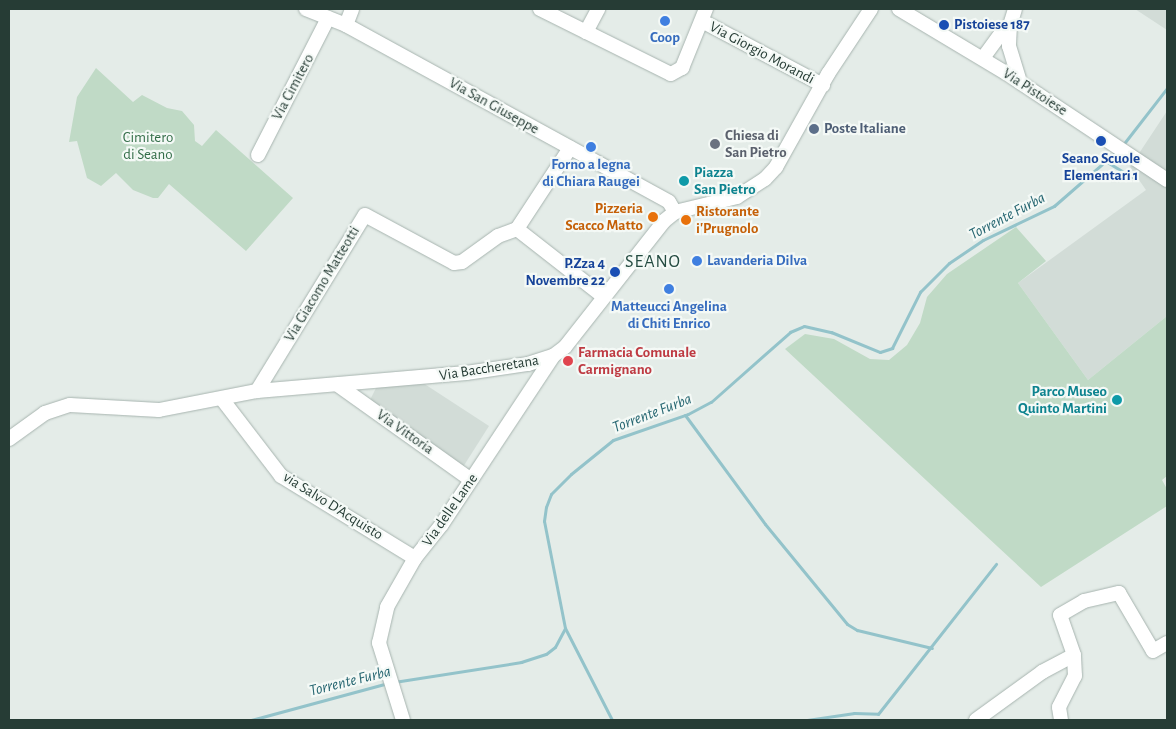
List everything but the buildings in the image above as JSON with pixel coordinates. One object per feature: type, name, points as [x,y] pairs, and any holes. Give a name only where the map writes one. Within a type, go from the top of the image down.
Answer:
[{"type":"street","name":"Via San Giuseppe","points":[[306,9],[346,25],[570,148],[673,209]]},
{"type":"street","points":[[346,25],[352,9]]},
{"type":"street","points":[[540,9],[671,74],[682,68],[704,15]]},
{"type":"street","points":[[586,32],[598,9]]},
{"type":"street","points":[[673,209],[738,197],[765,179],[776,168],[823,84],[871,9]]},
{"type":"street","name":"Via Pistoiese","points":[[899,9],[983,58],[1136,157],[1167,180]]},
{"type":"street","points":[[983,58],[1000,35],[1014,9]]},
{"type":"street","points":[[1014,9],[1010,25],[1009,46],[1020,82]]},
{"type":"street","name":"Via Giorgio Morandi","points":[[704,15],[823,84]]},
{"type":"street","name":"Via Cimitero","points":[[258,155],[328,18]]},
{"type":"street","points":[[1000,35],[1006,73]]},
{"type":"street","points":[[570,148],[517,229],[604,298]]},
{"type":"street","name":"Via Baccheretana","points":[[9,439],[45,413],[57,408],[82,404],[143,411],[257,391],[466,373],[528,364],[554,356],[604,298],[673,209]]},
{"type":"street","name":"Via Giacomo Matteotti","points":[[257,391],[364,215],[454,263],[462,262],[498,236],[517,229]]},
{"type":"street","name":"Via delle Lame","points":[[404,720],[380,648],[380,634],[387,607],[415,558],[471,480],[554,356]]},
{"type":"street","name":"Via Vittoria","points":[[338,385],[471,480]]},
{"type":"street","name":"via Salvo D'Acquisto","points":[[222,398],[281,476],[415,558]]},
{"type":"street","points":[[1061,720],[1059,707],[1075,676],[1074,655],[1060,615],[1084,602],[1119,592],[1153,651],[1167,643]]},
{"type":"street","points":[[976,720],[1042,672],[1074,655]]},
{"type":"shaded area","points":[[1135,9],[1167,9],[1167,30]]},
{"type":"shaded area","points":[[1167,111],[1167,316],[1088,380],[1018,283],[1146,190],[1130,167]]},
{"type":"shaded area","points":[[423,383],[489,426],[463,467],[369,402],[377,386]]},
{"type":"green space","name":"Cimitero di Seano","points":[[96,68],[133,102],[142,95],[167,108],[182,111],[194,125],[195,141],[202,146],[216,130],[293,198],[246,251],[169,184],[158,198],[153,198],[133,190],[116,173],[101,186],[87,178],[77,141],[69,142],[77,97]]},
{"type":"green space","name":"Parco Museo Quinto Martini","points":[[1016,227],[1046,261],[1018,283],[1088,380],[1167,316],[1167,476],[1162,480],[1167,489],[1167,506],[1041,587],[785,349],[805,334],[834,339],[870,359],[889,360],[907,345],[920,323],[927,297],[947,274]]},
{"type":"waterway","name":"Torrente Furba","points":[[1122,146],[1167,88]]},
{"type":"waterway","name":"Torrente Furba","points":[[394,682],[521,662],[546,654],[555,647],[565,628],[544,521],[546,507],[551,494],[571,474],[613,440],[688,414],[711,402],[790,332],[804,326],[831,332],[880,352],[892,348],[920,292],[949,263],[983,240],[1054,206],[1116,152]]},
{"type":"waterway","points":[[1107,162],[1132,177]]},
{"type":"waterway","points":[[685,415],[765,524],[847,624],[857,630],[932,648]]},
{"type":"waterway","points":[[807,720],[854,713],[878,714],[996,564]]},
{"type":"waterway","points":[[565,628],[612,720]]},
{"type":"waterway","name":"Torrente Furba","points":[[251,720],[388,683]]},
{"type":"place","name":"Coop","points":[[665,21]]},
{"type":"place","name":"Pistoiese 187","points":[[944,25]]},
{"type":"place","name":"Poste Italiane","points":[[814,129]]},
{"type":"place","name":"Seano Scuole Elementari 1","points":[[1101,141]]},
{"type":"place","name":"Chiesa di San Pietro","points":[[715,144]]},
{"type":"place","name":"Forno a legna di Chiara Raugei","points":[[591,147]]},
{"type":"place","name":"Piazza San Pietro","points":[[684,181]]},
{"type":"place","name":"Pizzeria Scacco Matto","points":[[653,217]]},
{"type":"place","name":"Ristorante i'Prugnolo","points":[[686,220]]},
{"type":"place","name":"Lavanderia Dilva","points":[[697,261]]},
{"type":"place","name":"P.Zza 4 Novembre 22","points":[[615,272]]},
{"type":"place","name":"Matteucci Angelina di Chiti Enrico","points":[[669,289]]},
{"type":"place","name":"Farmacia Comunale Carmignano","points":[[568,361]]},
{"type":"place","name":"Parco Museo Quinto Martini","points":[[1117,400]]},
{"type":"district","name":"SEANO","points":[[653,262]]}]
